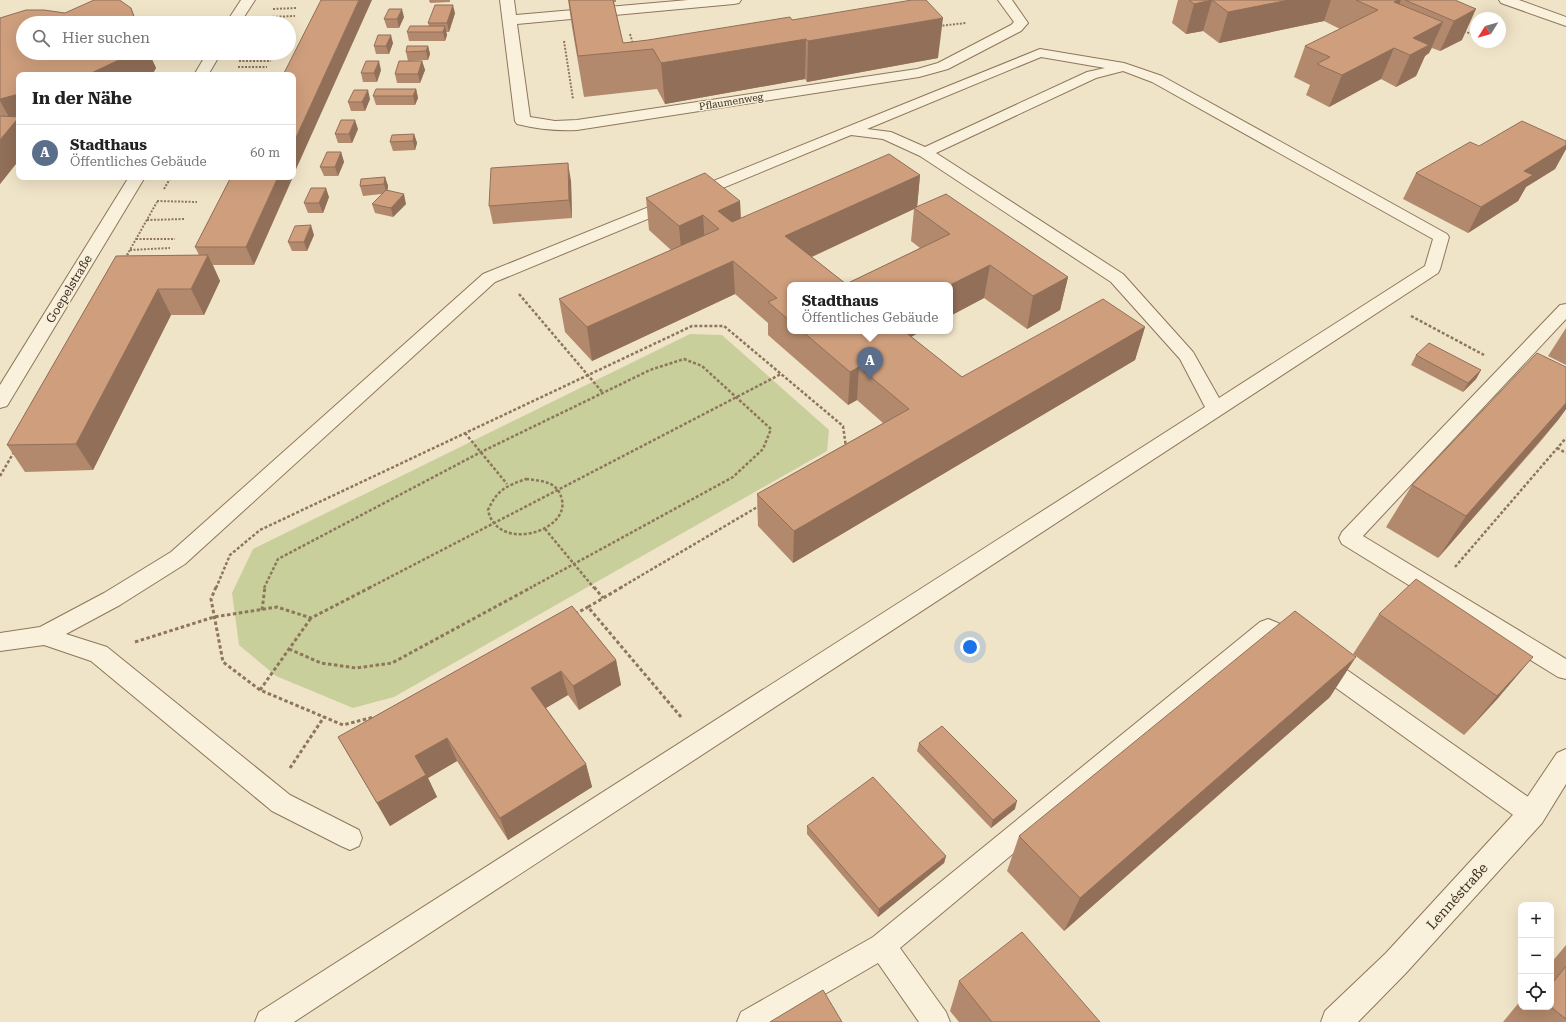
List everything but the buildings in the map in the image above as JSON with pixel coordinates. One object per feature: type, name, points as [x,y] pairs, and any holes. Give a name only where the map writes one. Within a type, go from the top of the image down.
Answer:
[{"type":"street","points":[[238,16],[248,0]]},
{"type":"street","name":"Pflaumenweg","points":[[507,0],[523,121],[555,126],[577,125],[919,73],[943,66],[1016,28],[1021,23],[1005,0]]},
{"type":"street","points":[[510,20],[734,0]]},
{"type":"street","points":[[1506,0],[1566,22]]},
{"type":"street","points":[[203,72],[210,60]]},
{"type":"street","name":"Goepelstraße","points":[[0,401],[135,180]]},
{"type":"street","name":"Lennéstraße","points":[[1336,1022],[1396,963],[1532,814],[1566,761]]},
{"type":"lane","points":[[0,642],[44,636],[112,600],[178,558],[489,278],[848,130],[1040,53],[1124,68],[1157,79],[1441,237],[1432,269],[269,1022]]},
{"type":"lane","points":[[925,153],[1092,75],[1124,68]]},
{"type":"lane","points":[[848,130],[886,135],[925,153],[1117,278],[1187,356],[1215,409]]},
{"type":"lane","points":[[1566,309],[1349,538],[1566,670]]},
{"type":"lane","points":[[751,1022],[882,946],[1268,628],[1532,814]]},
{"type":"lane","points":[[44,636],[99,654],[281,803],[350,838]]},
{"type":"lane","points":[[882,946],[936,1022]]},
{"type":"path","points":[[269,9],[296,8]]},
{"type":"path","points":[[624,10],[633,46]]},
{"type":"path","points":[[560,16],[577,125]]},
{"type":"path","points":[[936,27],[966,23]]},
{"type":"path","points":[[1462,30],[1470,33]]},
{"type":"path","points":[[239,61],[271,61]]},
{"type":"path","points":[[235,68],[267,67]]},
{"type":"path","points":[[121,264],[169,180]]},
{"type":"path","points":[[157,202],[197,202]]},
{"type":"path","points":[[147,220],[186,219]]},
{"type":"path","points":[[136,239],[175,239]]},
{"type":"path","points":[[129,250],[170,248]]},
{"type":"path","points":[[502,273],[603,393]]},
{"type":"path","points":[[1384,301],[1509,368]]},
{"type":"path","points":[[380,716],[342,725],[260,690],[223,662],[211,599],[230,555],[260,530],[692,326],[724,326],[843,426],[847,454]]},
{"type":"path","points":[[262,610],[263,590],[278,559],[481,452],[650,370],[684,359],[702,366],[737,396],[771,429],[763,449],[733,477],[392,663],[356,668],[321,663],[289,649]]},
{"type":"path","points":[[260,690],[311,618],[781,374]]},
{"type":"path","points":[[465,433],[507,484]]},
{"type":"path","points":[[1436,590],[1566,438]]},
{"type":"path","points":[[0,476],[16,448]]},
{"type":"path","points":[[1557,448],[1566,453]]},
{"type":"path","points":[[526,479],[538,480],[545,481],[558,489],[563,499],[563,510],[556,520],[545,529],[530,534],[515,535],[502,531],[492,524],[488,510],[494,496],[507,484],[526,479]]},
{"type":"path","points":[[574,614],[766,502]]},
{"type":"path","points":[[545,529],[603,598]]},
{"type":"path","points":[[99,654],[214,616],[277,607],[311,618]]},
{"type":"path","points":[[588,607],[702,742]]},
{"type":"path","points":[[271,795],[324,717]]},
{"type":"green space","points":[[690,334],[722,335],[829,430],[827,451],[394,697],[353,708],[276,676],[239,645],[232,593],[253,549]]},
{"type":"place","name":"Stadthaus","points":[[870,380]]}]
